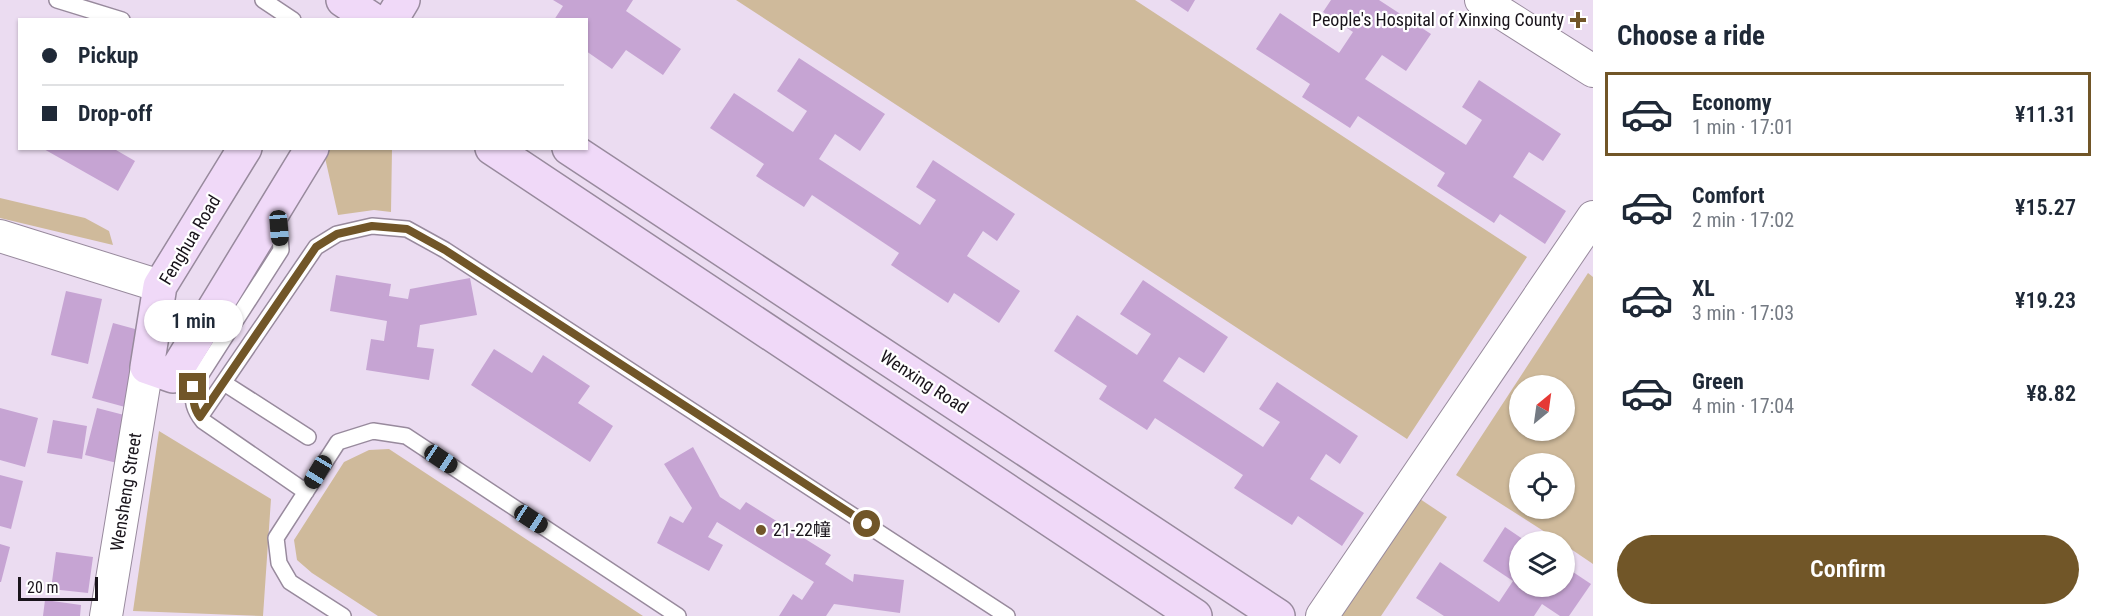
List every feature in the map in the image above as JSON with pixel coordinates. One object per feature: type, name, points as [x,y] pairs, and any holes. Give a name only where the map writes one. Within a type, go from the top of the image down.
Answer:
[{"type":"street","points":[[326,18],[337,0]]},
{"type":"street","points":[[343,0],[370,18]]},
{"type":"street","points":[[392,18],[403,0]]},
{"type":"street","points":[[1481,0],[1593,71]]},
{"type":"street","name":"Fenghua Road","points":[[147,367],[160,286],[244,150]]},
{"type":"street","points":[[147,367],[173,376],[311,150]]},
{"type":"street","points":[[495,150],[1195,616]]},
{"type":"street","name":"Wenxing Road","points":[[572,150],[1278,616]]},
{"type":"street","points":[[1322,616],[1593,217]]},
{"type":"street","points":[[0,236],[160,286]]},
{"type":"street","name":"Wensheng Street","points":[[106,616],[147,367]]},
{"type":"lane","points":[[57,0],[116,18]]},
{"type":"lane","points":[[263,0],[290,18]]},
{"type":"lane","points":[[277,205],[281,250],[193,387],[192,400],[200,417],[306,492]]},
{"type":"lane","points":[[200,417],[316,247],[337,234],[372,226],[407,229],[455,256],[1007,616]]},
{"type":"lane","points":[[224,383],[308,437]]},
{"type":"lane","points":[[343,616],[290,582],[279,563],[276,538],[338,442],[374,431],[406,436],[678,616]]},
{"type":"shaded area","points":[[736,0],[1135,0],[1527,257],[1407,439]]},
{"type":"shaded area","points":[[323,150],[392,150],[391,212],[374,210],[338,215]]},
{"type":"shaded area","points":[[0,198],[85,218],[109,231],[113,245],[0,218]]},
{"type":"shaded area","points":[[1588,273],[1593,277],[1593,564],[1575,552],[1575,531],[1543,531],[1525,519],[1575,519],[1575,453],[1509,453],[1509,509],[1456,475],[1509,394],[1509,441],[1575,441],[1575,375],[1521,375]]},
{"type":"shaded area","points":[[159,431],[271,499],[263,616],[133,611]]},
{"type":"shaded area","points":[[389,449],[643,616],[378,616],[312,573],[297,560],[294,540],[344,462],[369,450]]},
{"type":"shaded area","points":[[1396,483],[1447,517],[1381,616],[1307,616]]},
{"type":"building","points":[[553,0],[633,0],[626,11],[681,49],[663,75],[626,50],[612,69],[588,52],[588,18],[555,18],[563,6]]},
{"type":"building","points":[[1170,0],[1195,0],[1188,12]]},
{"type":"building","points":[[1331,0],[1379,0],[1431,34],[1406,71],[1382,55],[1365,79],[1466,145],[1482,120],[1462,107],[1479,80],[1561,134],[1543,161],[1529,152],[1513,177],[1566,211],[1545,244],[1500,214],[1494,223],[1437,186],[1445,173],[1358,116],[1350,128],[1302,97],[1310,84],[1256,49],[1280,13],[1339,53],[1353,32],[1323,12]]},
{"type":"building","points":[[799,58],[885,114],[860,151],[835,134],[819,159],[920,225],[936,200],[916,187],[933,160],[1015,214],[997,241],[983,231],[967,256],[1020,291],[999,323],[954,293],[948,303],[891,265],[899,253],[812,195],[804,207],[756,176],[764,164],[710,128],[734,93],[793,132],[807,111],[777,91]]},
{"type":"building","points":[[46,150],[116,150],[135,161],[118,191]]},
{"type":"building","points":[[336,275],[391,284],[389,296],[408,299],[410,289],[470,278],[477,315],[420,325],[417,347],[434,349],[429,380],[366,370],[371,339],[384,341],[387,321],[330,311]]},
{"type":"building","points":[[1143,280],[1228,337],[1204,373],[1179,357],[1163,381],[1263,447],[1280,422],[1259,409],[1277,382],[1358,436],[1340,464],[1326,454],[1310,479],[1364,513],[1342,546],[1298,516],[1292,525],[1234,488],[1243,475],[1155,418],[1147,430],[1099,399],[1107,386],[1054,351],[1077,315],[1137,355],[1151,334],[1120,314]]},
{"type":"building","points":[[66,291],[102,299],[88,364],[51,355]]},
{"type":"building","points":[[113,323],[146,332],[125,407],[92,398]]},
{"type":"building","points":[[494,349],[532,373],[543,355],[590,386],[578,403],[613,426],[590,462],[471,385]]},
{"type":"building","points":[[0,408],[38,418],[25,467],[0,460]]},
{"type":"building","points":[[97,408],[128,416],[117,463],[85,455]]},
{"type":"building","points":[[53,420],[87,426],[82,459],[47,453]]},
{"type":"building","name":"21-22幢","points":[[693,447],[720,497],[740,510],[746,502],[831,555],[825,564],[853,582],[854,574],[904,580],[900,613],[834,604],[826,616],[779,616],[793,594],[802,600],[814,582],[717,522],[708,537],[723,545],[709,571],[657,543],[670,516],[683,523],[692,508],[664,464]]},
{"type":"building","points":[[0,475],[23,481],[11,529],[0,526]]},
{"type":"building","points":[[1505,527],[1511,531],[1509,531],[1509,578],[1483,561]]},
{"type":"building","points":[[0,544],[10,547],[1,582],[0,582]]},
{"type":"building","points":[[56,552],[93,557],[88,593],[51,589]]},
{"type":"building","points":[[1440,562],[1499,602],[1509,587],[1509,597],[1575,597],[1575,573],[1591,584],[1569,616],[1560,616],[1542,604],[1534,616],[1444,616],[1416,598]]},
{"type":"building","points":[[45,600],[81,605],[80,616],[43,616]]},
{"type":"place","name":"People's Hospital of Xinxing County","points":[[1578,20]]},
{"type":"place","name":"21-22幢","points":[[761,530]]},
{"type":"route","points":[[193,387],[192,400],[200,417],[316,247],[337,234],[372,226],[407,229],[445,250],[867,524]]}]
